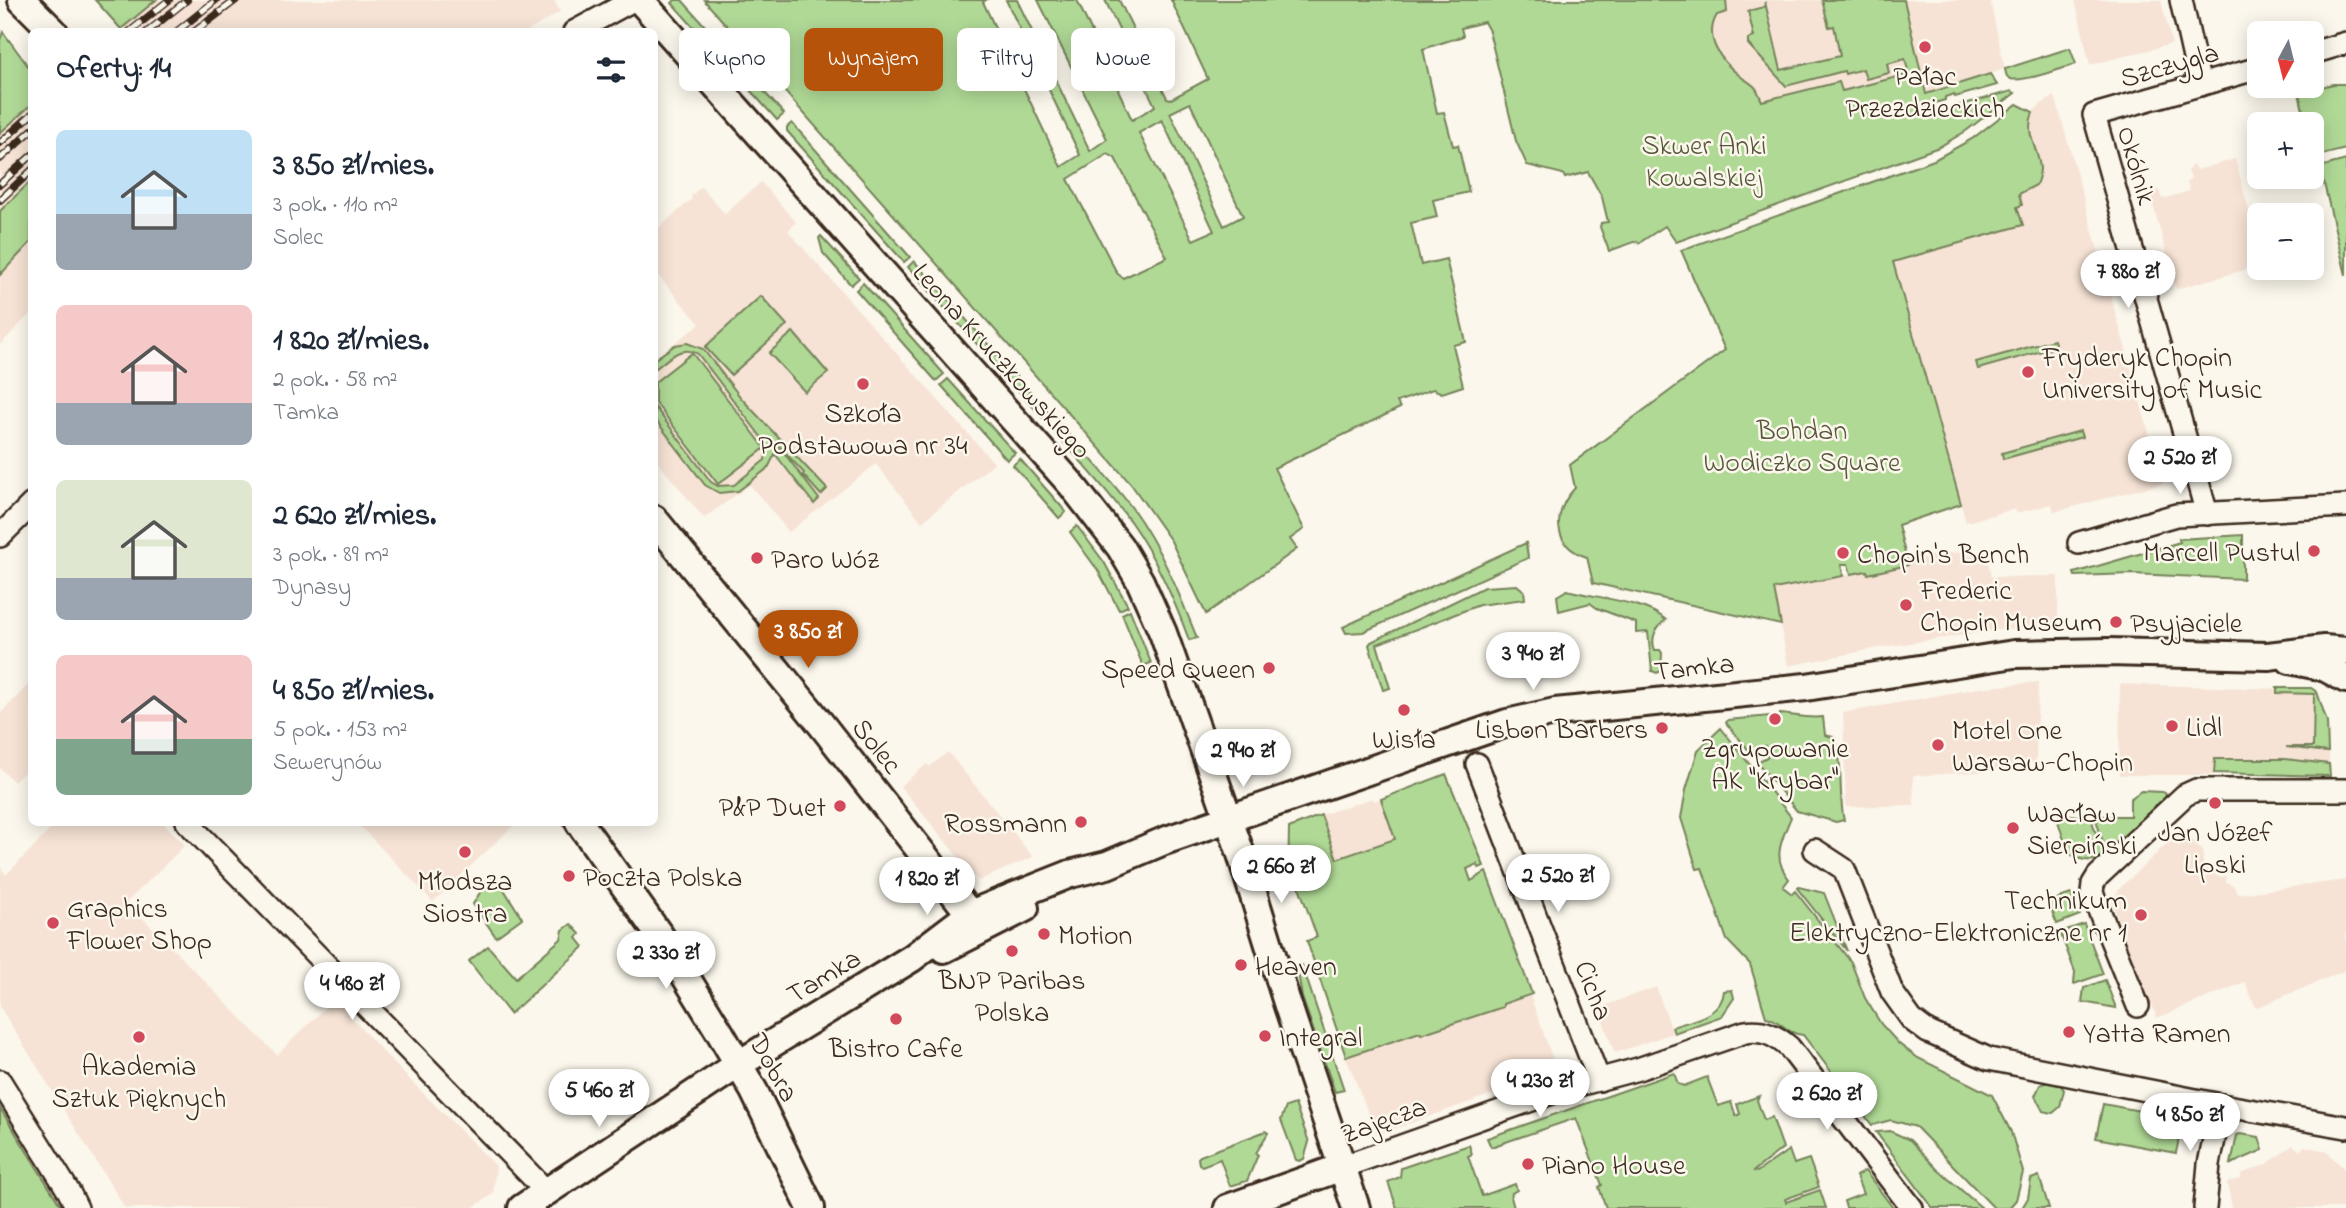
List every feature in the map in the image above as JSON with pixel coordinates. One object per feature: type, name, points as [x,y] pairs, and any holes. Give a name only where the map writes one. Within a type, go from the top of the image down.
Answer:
[{"type":"street","points":[[22,0],[50,28]]},
{"type":"street","points":[[581,28],[633,0]]},
{"type":"street","name":"Leona Kruczkowskiego","points":[[640,0],[1039,447],[1108,529],[1131,564],[1163,633],[1229,819],[1356,1208]]},
{"type":"street","points":[[2181,0],[2200,85]]},
{"type":"street","points":[[2324,49],[2346,43]]},
{"type":"street","name":"Szczygla","points":[[2094,115],[2247,71]]},
{"type":"street","name":"Okólnik","points":[[2094,115],[2207,514]]},
{"type":"street","points":[[2079,543],[2176,515],[2346,506]]},
{"type":"street","points":[[0,536],[28,508]]},
{"type":"street","name":"Solec","points":[[658,524],[821,724],[970,914]]},
{"type":"street","name":"Tamka","points":[[912,958],[951,946],[1107,865],[1474,733],[1555,712],[1782,690],[2014,654],[2108,652],[2268,656],[2324,649],[2346,651]]},
{"type":"street","name":"Tamka","points":[[2268,656],[2324,667],[2346,678]]},
{"type":"street","name":"Cicha","points":[[1477,764],[1599,1080]]},
{"type":"street","points":[[2138,1006],[2092,893],[2098,876],[2185,795],[2196,790],[2346,790]]},
{"type":"street","points":[[191,826],[547,1192]]},
{"type":"street","name":"Dobra","points":[[582,826],[665,943],[739,1065],[811,1208]]},
{"type":"street","points":[[1815,850],[1844,869],[1892,992],[1912,1020],[1928,1032],[1989,1059],[2221,1105],[2346,1126]]},
{"type":"street","name":"Tamka","points":[[522,1208],[739,1065],[912,958],[970,914],[1070,874],[1107,865]]},
{"type":"street","name":"Zajęcza","points":[[1228,1208],[1560,1090],[1638,1069],[1745,1032],[1759,1030],[1779,1038],[1789,1047],[1912,1208]]},
{"type":"street","points":[[0,1081],[77,1208]]},
{"type":"street","points":[[2205,1208],[2209,1164],[2221,1105]]},
{"type":"shaded area","points":[[156,0],[554,0],[560,12],[533,28],[123,27]]},
{"type":"shaded area","points":[[1633,0],[1990,0],[2005,69],[1791,135]]},
{"type":"shaded area","points":[[2075,0],[2161,0],[2172,44],[2090,65]]},
{"type":"shaded area","name":"Fryderyk Chopin University of Music","points":[[2055,96],[2163,483],[2054,512],[2052,504],[2017,513],[2015,509],[1966,522],[1893,261],[2008,229],[2033,112]]},
{"type":"shaded area","points":[[28,107],[28,184],[0,211],[0,133]]},
{"type":"shaded area","points":[[2235,159],[2247,203],[2247,269],[2176,289],[2150,193],[2159,190],[2162,199],[2190,191],[2187,182],[2191,178],[2188,172],[2193,165],[2197,170]]},
{"type":"shaded area","points":[[761,182],[796,222],[788,231],[994,463],[922,522],[876,464],[789,532],[750,485],[704,518],[658,463],[658,355],[700,324],[658,275],[658,228],[692,199],[691,196],[701,187],[725,214]]},
{"type":"shaded area","points":[[28,245],[28,316],[0,345],[0,275]]},
{"type":"shaded area","points":[[1986,550],[1991,577],[2058,576],[2058,628],[1998,630],[1883,647],[1788,666],[1774,589],[1868,571],[1869,574],[1940,554]]},
{"type":"shaded area","name":"Motel One Warsaw-Chopin","points":[[2038,682],[2036,762],[1990,771],[1913,776],[1914,805],[1846,807],[1843,713],[1978,688]]},
{"type":"shaded area","points":[[2120,684],[2314,690],[2319,694],[2327,722],[2330,776],[2215,773],[2119,775]]},
{"type":"shaded area","points":[[28,685],[28,768],[14,782],[0,768],[0,714]]},
{"type":"shaded area","points":[[948,752],[1033,857],[978,881],[900,786],[927,764],[929,767]]},
{"type":"shaded area","points":[[1373,798],[1374,801],[1381,799],[1395,839],[1337,859],[1321,815]]},
{"type":"shaded area","points":[[54,826],[166,826],[185,845],[127,902],[277,1055],[334,999],[496,1166],[493,1194],[472,1208],[125,1208],[0,1007],[0,866],[6,875]]},
{"type":"shaded area","points":[[360,826],[513,826],[433,902]]},
{"type":"shaded area","points":[[2182,829],[2203,851],[2203,866],[2219,877],[2226,876],[2226,882],[2233,885],[2238,894],[2346,880],[2346,970],[2256,1008],[2245,982],[2157,1018],[2152,1005],[2149,1005],[2112,902],[2119,889]]},
{"type":"shaded area","points":[[1656,987],[1673,1033],[1615,1053],[1598,1008]]},
{"type":"shaded area","points":[[1530,995],[1557,1071],[1377,1135],[1346,1057]]},
{"type":"shaded area","points":[[2293,1145],[2300,1151],[2304,1146],[2326,1151],[2346,1171],[2346,1208],[2232,1208],[2227,1182],[2241,1179],[2241,1174],[2267,1164]]},
{"type":"green space","points":[[95,0],[156,0],[122,28]]},
{"type":"green space","points":[[682,0],[707,28],[694,28],[672,3]]},
{"type":"green space","name":"Skwer Anki Kowalskiej","points":[[704,0],[986,0],[983,2],[995,28],[957,28],[957,91],[1025,91],[1061,167],[1080,155],[1049,91],[1057,91],[1057,83],[1090,151],[1107,139],[1083,91],[1119,91],[1132,120],[1155,106],[1148,91],[1164,91],[1167,98],[1171,99],[1208,79],[1171,0],[1726,0],[1727,12],[1717,15],[1713,24],[1713,40],[1726,63],[1754,86],[1762,101],[1839,82],[1842,91],[1909,74],[1905,59],[1887,64],[1889,73],[1866,79],[1863,69],[1845,74],[1844,71],[1786,86],[1748,44],[1748,39],[1754,37],[1748,11],[1764,7],[1765,2],[1781,70],[1840,56],[1834,26],[1829,27],[1822,0],[1904,0],[1926,94],[1990,74],[1997,85],[1955,97],[1954,94],[1945,97],[1945,100],[1929,105],[1931,113],[2012,91],[2015,93],[1966,131],[1939,147],[1676,242],[1665,226],[1639,243],[1637,241],[1609,251],[1600,227],[1601,223],[1608,222],[1602,197],[1588,172],[1565,178],[1563,174],[1527,165],[1516,141],[1489,31],[1484,22],[1461,28],[1463,36],[1423,49],[1437,113],[1444,112],[1453,146],[1458,145],[1469,192],[1433,200],[1437,217],[1411,223],[1421,265],[1446,259],[1466,342],[1453,345],[1463,386],[1442,393],[1433,389],[1397,402],[1400,408],[1274,468],[1304,529],[1290,539],[1297,549],[1206,614],[1171,541],[1131,484],[784,91],[790,91],[790,28],[729,28]],"holes":[[[1190,103],[1243,216],[1224,226],[1170,113]],[[1162,120],[1214,231],[1193,240],[1139,133]],[[1108,154],[1115,158],[1167,257],[1123,278],[1117,273],[1068,179]]]},
{"type":"green space","points":[[1006,0],[1017,0],[1031,28],[1019,28]]},
{"type":"green space","points":[[1038,0],[1077,0],[1090,28],[1071,28],[1071,66],[1057,38],[1057,28],[1052,28]]},
{"type":"green space","points":[[1105,0],[1119,0],[1133,28],[1118,28]]},
{"type":"green space","points":[[3,32],[28,66],[28,108],[0,133],[0,40]]},
{"type":"green space","points":[[2070,48],[2076,64],[2024,79],[2011,79],[2007,75],[2005,69]]},
{"type":"green space","points":[[2346,84],[2346,149],[2324,154],[2324,112],[2303,112],[2300,98],[2324,98],[2324,86]]},
{"type":"green space","points":[[751,91],[763,91],[784,114],[777,120]]},
{"type":"green space","name":"Bohdan Wodiczko Square","points":[[2017,104],[2033,112],[2030,128],[2040,168],[2036,185],[2019,194],[2022,205],[2017,207],[2023,225],[1893,262],[1961,504],[1898,525],[1908,565],[1868,574],[1867,571],[1851,574],[1848,564],[1841,564],[1843,576],[1774,589],[1781,625],[1593,583],[1587,557],[1567,545],[1559,527],[1562,507],[1575,488],[1570,465],[1725,350],[1681,250],[1934,160],[1972,139]]},
{"type":"green space","points":[[792,123],[910,257],[904,262],[787,131],[787,127]]},
{"type":"green space","points":[[2346,160],[2346,275],[2324,184],[2324,166]]},
{"type":"green space","points":[[28,184],[28,245],[0,275],[0,211]]},
{"type":"green space","points":[[821,236],[859,278],[851,285],[823,253],[819,238]]},
{"type":"green space","points":[[914,261],[1050,414],[1044,419],[908,267]]},
{"type":"green space","points":[[863,283],[944,374],[936,381],[856,290]]},
{"type":"green space","points":[[761,296],[787,325],[731,375],[705,347]]},
{"type":"green space","points":[[793,332],[828,373],[805,392],[769,353]]},
{"type":"green space","points":[[2054,340],[2056,347],[1978,369],[1976,362]]},
{"type":"green space","points":[[687,343],[703,349],[742,399],[827,489],[821,495],[778,445],[819,499],[814,504],[775,454],[768,468],[738,491],[719,493],[705,485],[658,423],[658,411],[711,482],[718,486],[734,485],[765,460],[767,450],[765,442],[698,354],[692,351],[680,352],[658,367],[658,357],[675,345]]},
{"type":"green space","points":[[692,353],[765,448],[718,484],[658,406],[658,380]]},
{"type":"green space","points":[[948,379],[1015,453],[1007,460],[941,385]]},
{"type":"green space","points":[[1058,423],[1115,486],[1142,523],[1169,571],[1197,638],[1189,640],[1164,580],[1132,524],[1052,429]]},
{"type":"green space","points":[[2080,431],[2082,437],[2003,459],[2002,453]]},
{"type":"green space","points":[[1020,459],[1066,512],[1059,518],[1013,465]]},
{"type":"green space","points":[[1077,526],[1104,562],[1128,606],[1119,610],[1099,572],[1070,532]]},
{"type":"green space","points":[[2243,535],[2243,579],[2132,574],[2075,576],[2074,573],[2180,542],[2179,539]]},
{"type":"green space","points":[[1526,543],[1528,558],[1363,632],[1346,633],[1343,627]]},
{"type":"green space","points":[[1517,585],[1524,591],[1525,599],[1479,605],[1377,644],[1390,688],[1383,690],[1369,645],[1371,642],[1484,587]]},
{"type":"green space","points":[[1567,590],[1633,604],[1666,620],[1657,629],[1653,641],[1655,650],[1662,653],[1661,671],[1652,671],[1648,632],[1636,633],[1636,623],[1590,603],[1559,611],[1557,596]]},
{"type":"green space","points":[[1130,610],[1151,663],[1143,666],[1122,614]]},
{"type":"green space","points":[[2277,688],[2311,688],[2317,692],[2327,722],[2328,752],[2286,747],[2313,747],[2314,694],[2277,693]]},
{"type":"green space","points":[[1780,714],[1823,717],[1825,735],[1833,737],[1839,752],[1844,820],[1836,822],[1797,811],[1757,762],[1767,757],[1765,746],[1751,753],[1726,723],[1728,720],[1770,716],[1771,720],[1779,719]]},
{"type":"green space","points":[[1721,728],[1791,817],[1779,856],[1789,879],[1783,887],[1792,894],[1795,891],[1851,962],[1865,998],[1881,1024],[1899,1044],[1918,1058],[1992,1095],[2011,1132],[2023,1172],[2016,1200],[2009,1208],[1994,1208],[1916,1127],[1891,1120],[1872,1125],[1803,1035],[1791,1032],[1766,1017],[1750,964],[1727,940],[1702,868],[1697,869],[1681,818],[1698,750]]},
{"type":"green space","points":[[2215,759],[2285,759],[2329,764],[2330,776],[2214,773]]},
{"type":"green space","points":[[1446,774],[1484,866],[1479,868],[1477,864],[1467,869],[1471,881],[1486,872],[1532,994],[1503,1004],[1503,1007],[1346,1057],[1307,941],[1317,937],[1297,881],[1288,884],[1289,828],[1321,815],[1337,859],[1395,839],[1381,799]]},
{"type":"green space","points":[[2141,791],[2162,792],[2167,799],[2107,856],[2095,816],[2130,816],[2130,799]]},
{"type":"green space","points":[[2064,814],[2091,818],[2104,858],[2082,860],[2063,849],[2061,845],[2064,840],[2057,818]]},
{"type":"green space","points":[[489,878],[498,880],[522,918],[496,937],[473,904]]},
{"type":"green space","points":[[1797,888],[1824,893],[1847,951]]},
{"type":"green space","points":[[2071,894],[2080,915],[2057,924],[2048,902]]},
{"type":"green space","points":[[571,924],[580,934],[577,938],[584,947],[510,1014],[469,961],[488,946],[516,978],[561,939],[563,930]]},
{"type":"green space","points":[[2084,924],[2103,974],[2074,984],[2075,972],[2060,932]]},
{"type":"green space","points":[[1302,965],[1344,1090],[1335,1092],[1302,997],[1297,967]]},
{"type":"green space","points":[[2105,980],[2116,1008],[2082,1002],[2084,988]]},
{"type":"green space","points":[[1732,990],[1734,998],[1722,1016],[1674,1033],[1672,1027],[1712,1012],[1722,999],[1724,991]]},
{"type":"green space","points":[[1674,1073],[1678,1084],[1684,1086],[1707,1077],[1718,1106],[1731,1102],[1736,1116],[1740,1114],[1737,1104],[1759,1096],[1757,1100],[1764,1120],[1772,1117],[1783,1148],[1754,1171],[1757,1172],[1789,1150],[1794,1164],[1809,1159],[1819,1187],[1785,1199],[1786,1202],[1820,1190],[1826,1208],[1606,1208],[1599,1187],[1602,1185],[1576,1118],[1491,1147],[1487,1138]]},
{"type":"green space","points":[[2048,1082],[2060,1084],[2064,1090],[2060,1107],[2053,1113],[2043,1111],[2035,1096],[2040,1085]]},
{"type":"green space","points":[[1295,1104],[1309,1142],[1304,1159],[1299,1161],[1296,1160],[1281,1120],[1286,1107]]},
{"type":"green space","points":[[2103,1104],[2183,1119],[2176,1153],[2096,1138]]},
{"type":"green space","points":[[0,1108],[62,1208],[0,1208]]},
{"type":"green space","points":[[1266,1131],[1268,1133],[1256,1153],[1258,1155],[1247,1181],[1230,1186],[1220,1159],[1202,1166],[1199,1164],[1200,1156]]},
{"type":"green space","points":[[1890,1131],[1910,1140],[1937,1169],[1982,1208],[1933,1208],[1876,1132]]},
{"type":"green space","points":[[2237,1135],[2259,1137],[2263,1150],[2231,1164]]},
{"type":"green space","points":[[1469,1145],[1472,1154],[1468,1156],[1482,1196],[1515,1184],[1517,1190],[1511,1197],[1514,1208],[1397,1208],[1388,1182],[1400,1177],[1401,1168]]},
{"type":"green space","points":[[1865,1171],[1893,1208],[1846,1208],[1844,1201],[1863,1194],[1856,1176]]},
{"type":"green space","points":[[2039,1176],[2049,1208],[2022,1208],[2028,1198],[2031,1179]]},
{"type":"railway","points":[[134,28],[169,0]]},
{"type":"railway","points":[[152,28],[187,0]]},
{"type":"railway","points":[[181,28],[216,0]]},
{"type":"railway","points":[[199,28],[236,0]]},
{"type":"railway","points":[[0,143],[28,118]]},
{"type":"railway","points":[[0,159],[28,134]]},
{"type":"railway","points":[[0,184],[28,159]]},
{"type":"railway","points":[[0,200],[28,174]]},
{"type":"place","name":"Pałac Przezdzieckich","points":[[1925,47]]},
{"type":"place","name":"Fryderyk Chopin University of Music","points":[[2028,372]]},
{"type":"place","name":"Szkoła Podstawowa nr 34","points":[[863,384]]},
{"type":"place","name":"Marcell Pustul","points":[[2314,551]]},
{"type":"place","name":"Chopin's Bench","points":[[1843,553]]},
{"type":"place","name":"Paro Wóz","points":[[757,558]]},
{"type":"place","name":"Frederic Chopin Museum","points":[[1906,605]]},
{"type":"place","name":"Psyjaciele","points":[[2116,622]]},
{"type":"place","name":"Speed Queen","points":[[1269,668]]},
{"type":"place","name":"Wisła","points":[[1404,710]]},
{"type":"place","name":"Zgrupowanie AK \"Krybar\"","points":[[1775,719]]},
{"type":"place","name":"Lidl","points":[[2172,726]]},
{"type":"place","name":"Lisbon Barbers","points":[[1662,728]]},
{"type":"place","name":"Motel One Warsaw-Chopin","points":[[1938,745]]},
{"type":"place","name":"Jan Józef Lipski","points":[[2215,803]]},
{"type":"place","name":"P&P Duet","points":[[840,806]]},
{"type":"place","name":"Rossmann","points":[[1081,822]]},
{"type":"place","name":"Wacław Sierpiński","points":[[2013,828]]},
{"type":"place","name":"Młodsza Siostra","points":[[465,852]]},
{"type":"place","name":"Poczta Polska","points":[[569,876]]},
{"type":"place","name":"Technikum Elektryczno-Elektroniczne nr 1","points":[[2141,915]]},
{"type":"place","name":"Graphics Flower Shop","points":[[53,923]]},
{"type":"place","name":"Motion","points":[[1044,934]]},
{"type":"place","name":"BNP Paribas Polska","points":[[1012,951]]},
{"type":"place","name":"Heaven","points":[[1241,965]]},
{"type":"place","name":"Bistro Cafe","points":[[896,1019]]},
{"type":"place","name":"Yatta Ramen","points":[[2069,1032]]},
{"type":"place","name":"Integral","points":[[1265,1036]]},
{"type":"place","name":"Akademia Sztuk Pięknych","points":[[139,1037]]},
{"type":"place","name":"Piano House","points":[[1528,1164]]}]
